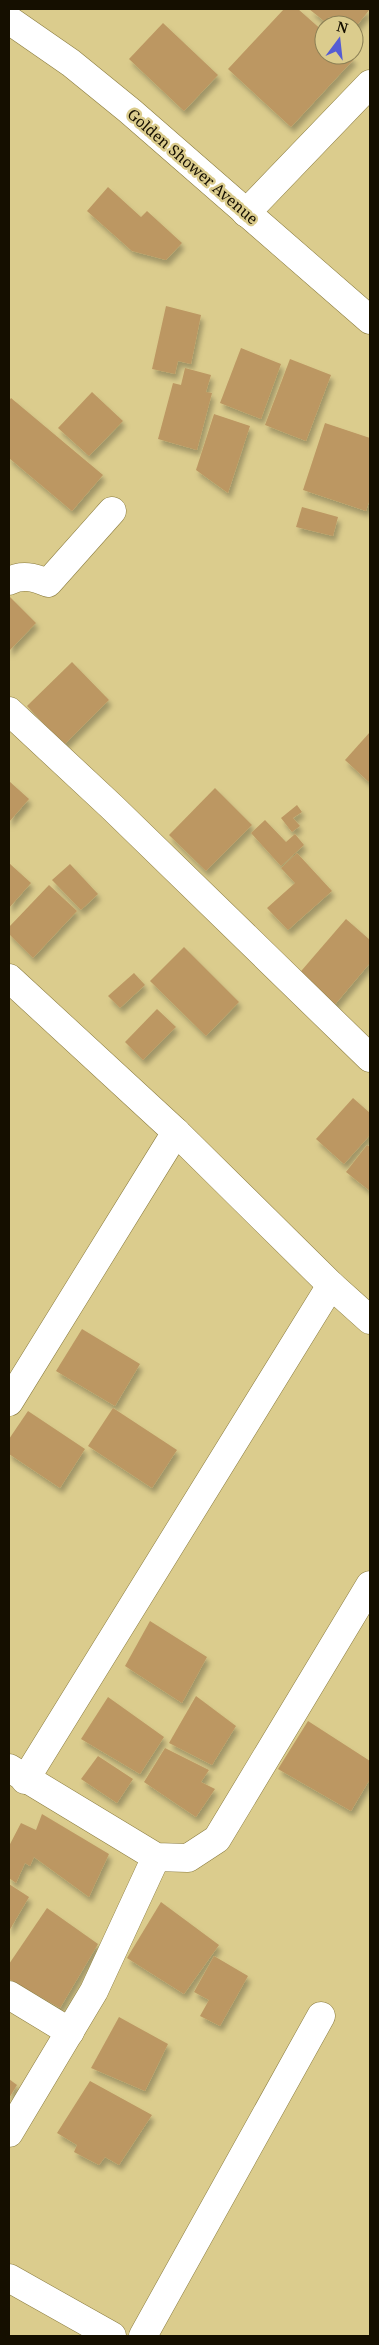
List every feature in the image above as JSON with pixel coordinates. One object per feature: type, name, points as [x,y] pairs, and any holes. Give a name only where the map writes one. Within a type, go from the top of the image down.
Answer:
[{"type":"street","name":"Golden Shower Avenue","points":[[9,20],[72,63],[130,111],[370,320]]},
{"type":"street","points":[[246,213],[370,84]]},
{"type":"street","points":[[9,582],[17,577],[33,577],[48,583],[112,511]]},
{"type":"street","points":[[9,711],[112,807],[370,1058]]},
{"type":"street","points":[[9,978],[176,1132],[370,1320]]},
{"type":"street","points":[[9,1402],[176,1132]]},
{"type":"street","points":[[332,1285],[17,1774],[156,1857],[188,1858],[217,1840],[370,1585]]},
{"type":"street","points":[[9,2133],[94,1991],[156,1857]]},
{"type":"street","points":[[9,1995],[70,2032]]},
{"type":"street","points":[[143,2336],[321,2016]]},
{"type":"street","points":[[9,2278],[112,2336]]},
{"type":"building","points":[[284,9],[298,9],[314,23],[314,65],[348,65],[291,127],[228,69]]},
{"type":"building","points":[[309,9],[370,9],[364,16],[316,15]]},
{"type":"building","points":[[163,23],[218,75],[184,111],[129,59]]},
{"type":"building","points":[[108,187],[141,217],[147,211],[182,243],[166,260],[132,251],[87,211]]},
{"type":"building","points":[[166,306],[201,315],[191,364],[178,361],[175,374],[152,369]]},
{"type":"building","points":[[241,348],[281,364],[261,419],[220,403]]},
{"type":"building","points":[[290,359],[331,375],[306,441],[265,425]]},
{"type":"building","points":[[185,368],[211,375],[206,392],[212,393],[197,450],[158,439],[173,383],[181,385]]},
{"type":"building","points":[[92,392],[123,421],[89,456],[58,428]]},
{"type":"building","points":[[11,398],[103,475],[72,511],[9,458],[9,401]]},
{"type":"building","points":[[214,414],[250,426],[228,493],[196,470]]},
{"type":"building","points":[[325,423],[370,438],[370,499],[366,511],[303,490]]},
{"type":"building","points":[[302,507],[338,517],[333,536],[296,527]]},
{"type":"building","points":[[10,597],[36,623],[9,651],[9,599]]},
{"type":"building","points":[[72,662],[109,700],[64,745],[27,706]]},
{"type":"building","points":[[370,732],[370,783],[345,760]]},
{"type":"building","points":[[9,781],[29,799],[9,822]]},
{"type":"building","points":[[215,788],[252,825],[206,871],[169,835]]},
{"type":"building","points":[[297,805],[302,812],[293,818],[300,826],[292,832],[281,818]]},
{"type":"building","points":[[265,820],[286,842],[295,834],[304,845],[281,866],[251,833]]},
{"type":"building","points":[[297,853],[332,891],[288,930],[267,908],[295,883],[281,868]]},
{"type":"building","points":[[9,863],[31,883],[9,908]]},
{"type":"building","points":[[70,864],[98,894],[81,910],[52,880]]},
{"type":"building","points":[[49,885],[77,911],[33,958],[9,934],[9,927]]},
{"type":"building","points":[[346,919],[370,940],[370,963],[332,1008],[296,977]]},
{"type":"building","points":[[184,947],[239,1002],[206,1036],[150,981]]},
{"type":"building","points":[[134,973],[145,985],[120,1008],[108,996]]},
{"type":"building","points":[[157,1009],[176,1027],[143,1060],[125,1042]]},
{"type":"building","points":[[353,1098],[370,1113],[370,1135],[344,1164],[316,1139]]},
{"type":"building","points":[[367,1145],[370,1147],[370,1191],[346,1172]]},
{"type":"building","points":[[82,1329],[140,1364],[115,1406],[56,1371]]},
{"type":"building","points":[[113,1408],[177,1450],[152,1488],[88,1446]]},
{"type":"building","points":[[28,1411],[85,1449],[60,1488],[9,1454],[9,1439]]},
{"type":"building","points":[[150,1621],[207,1657],[182,1703],[125,1666]]},
{"type":"building","points":[[196,1696],[236,1726],[212,1765],[169,1743]]},
{"type":"building","points":[[108,1697],[164,1737],[140,1774],[81,1739]]},
{"type":"building","points":[[308,1721],[370,1761],[370,1779],[351,1811],[278,1769]]},
{"type":"building","points":[[165,1748],[209,1770],[201,1782],[215,1789],[196,1817],[144,1782]]},
{"type":"building","points":[[98,1756],[133,1779],[117,1803],[81,1779]]},
{"type":"building","points":[[42,1814],[109,1854],[89,1897],[34,1857],[30,1866],[25,1863],[16,1883],[9,1878],[9,1846],[21,1823],[36,1830]]},
{"type":"building","points":[[9,1884],[29,1897],[9,1931]]},
{"type":"building","points":[[161,1902],[219,1945],[184,1994],[127,1958]]},
{"type":"building","points":[[47,1908],[98,1944],[60,2008],[9,1979],[9,1964]]},
{"type":"building","points":[[214,1956],[248,1976],[220,2026],[200,2016],[209,2000],[194,1992]]},
{"type":"building","points":[[119,2017],[168,2044],[145,2091],[91,2068]]},
{"type":"building","points":[[9,2079],[17,2085],[9,2098]]},
{"type":"building","points":[[90,2081],[152,2115],[119,2165],[105,2157],[99,2165],[74,2152],[77,2145],[57,2133]]}]
